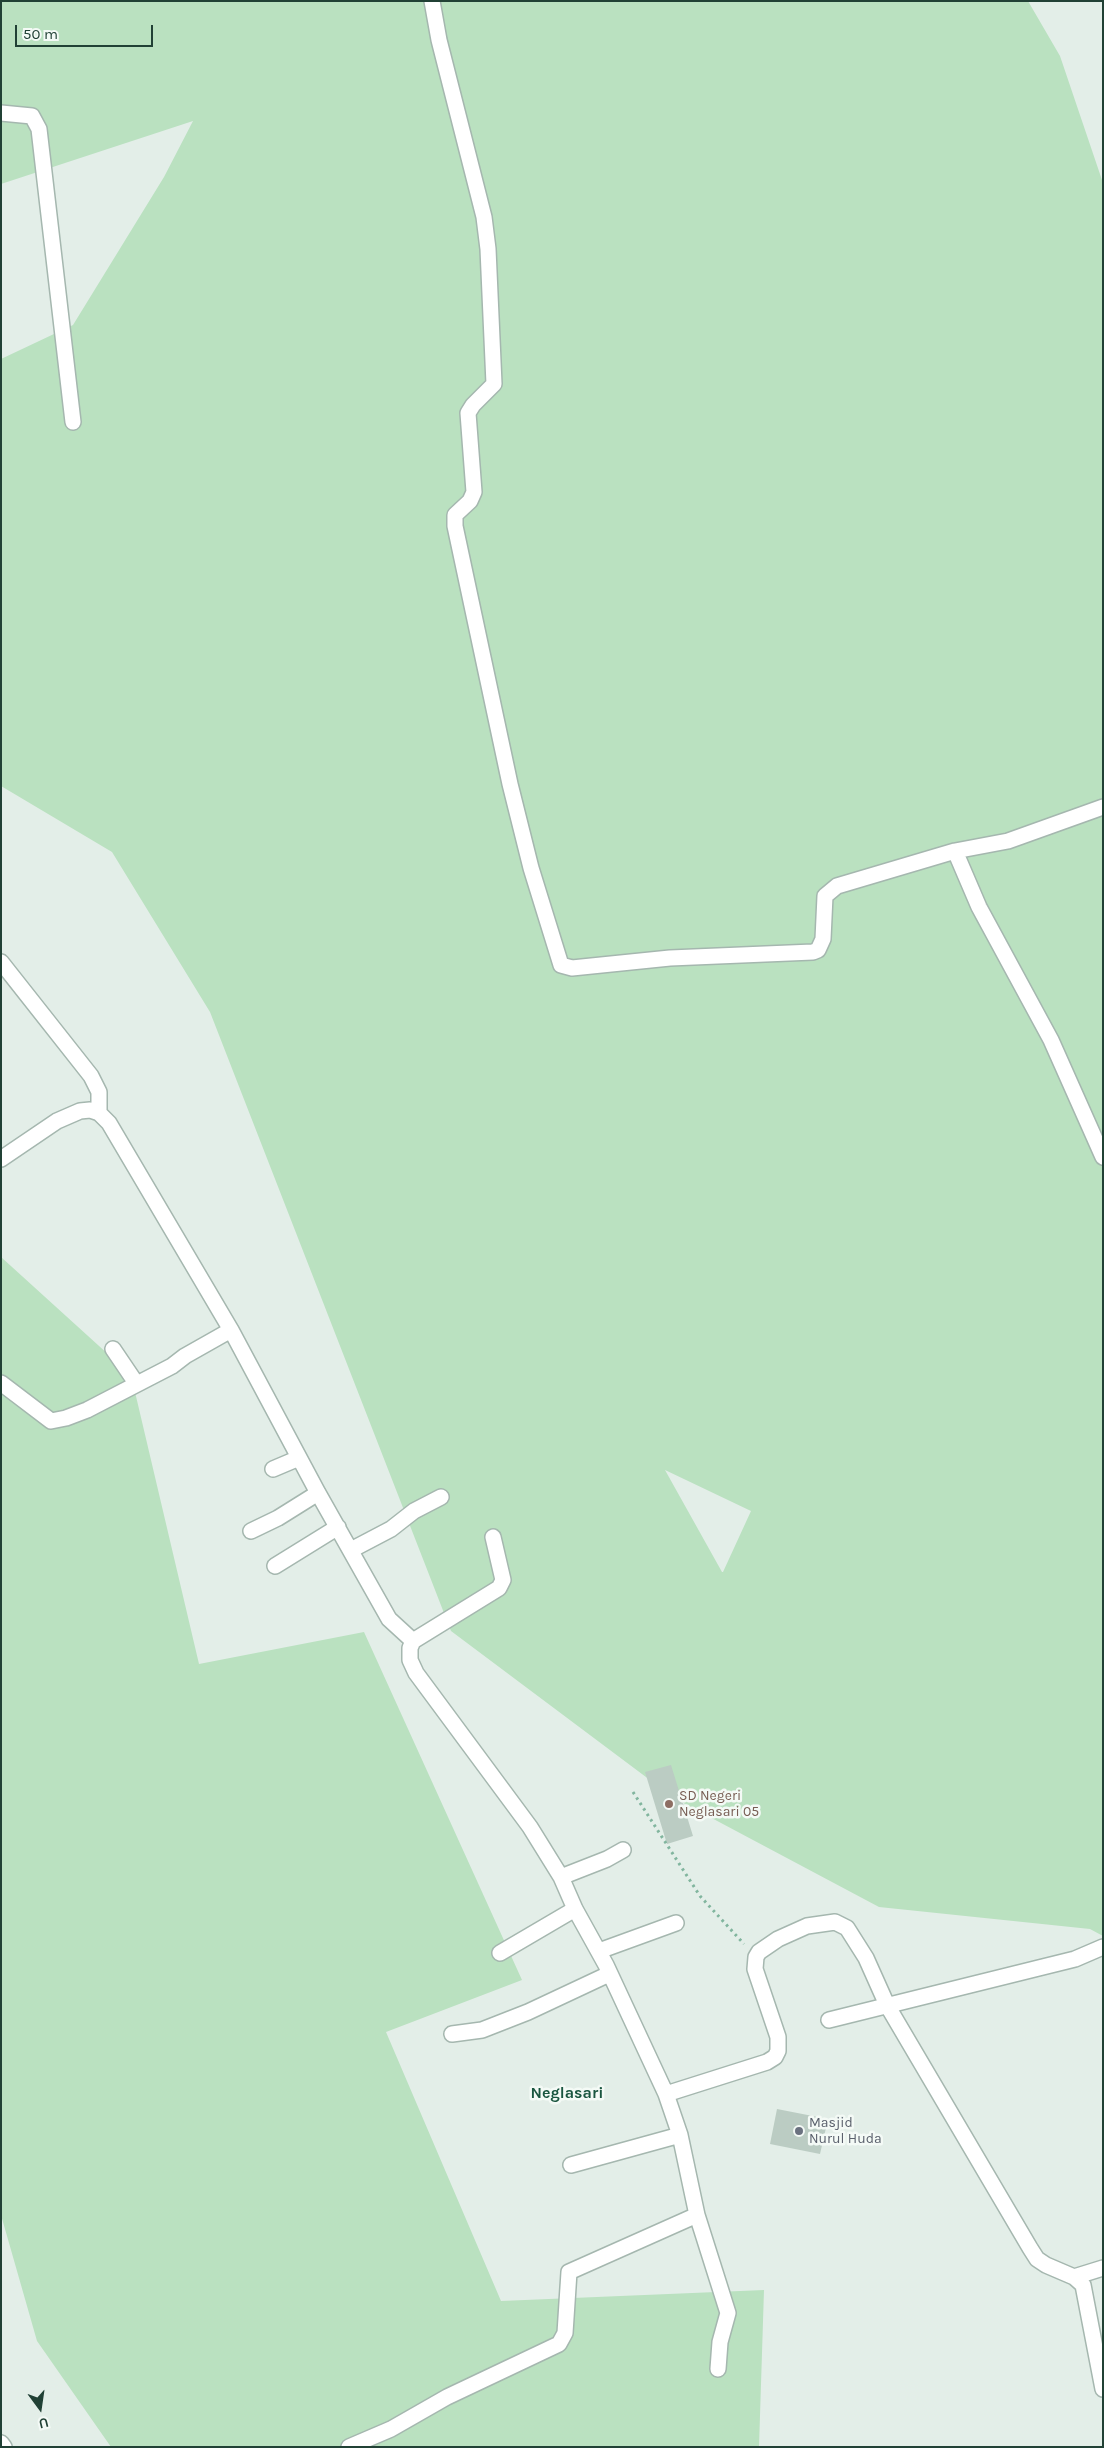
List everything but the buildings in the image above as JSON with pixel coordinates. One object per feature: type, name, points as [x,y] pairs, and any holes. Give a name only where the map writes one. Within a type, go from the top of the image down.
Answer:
[{"type":"street","points":[[432,1],[439,40],[485,226],[494,384],[473,405],[468,413],[474,492],[470,501],[455,515],[455,526],[510,784],[531,868],[558,961],[566,968],[572,968],[670,958],[813,952],[822,945],[823,904],[829,890],[848,882],[955,851],[1008,841],[1103,807]]},
{"type":"street","points":[[1,113],[32,116],[39,129],[73,422]]},
{"type":"street","points":[[955,851],[979,907],[1051,1040],[1103,1157]]},
{"type":"street","points":[[1,962],[91,1076],[98,1092],[99,1113]]},
{"type":"street","points":[[1,1158],[69,1115],[90,1110],[99,1113],[119,1139],[231,1330],[318,1493],[389,1620],[412,1641]]},
{"type":"street","points":[[1,1383],[51,1421],[87,1410],[172,1366],[185,1356],[231,1330]]},
{"type":"street","points":[[113,1349],[136,1383]]},
{"type":"street","points":[[274,1469],[299,1458]]},
{"type":"street","points":[[251,1531],[278,1518],[318,1493]]},
{"type":"street","points":[[350,1550],[391,1529],[414,1512],[441,1497]]},
{"type":"street","points":[[275,1566],[338,1527]]},
{"type":"street","points":[[494,1537],[503,1580],[498,1588],[412,1641],[410,1660],[416,1673],[530,1827],[561,1877],[575,1909],[599,1951],[666,2094],[680,2135],[698,2215],[728,2313],[720,2342],[718,2369]]},
{"type":"street","points":[[561,1877],[623,1850]]},
{"type":"street","points":[[500,1953],[575,1909]]},
{"type":"street","points":[[666,2094],[767,2062],[775,2056],[778,2051],[778,2036],[755,1969],[756,1957],[766,1946],[793,1931],[835,1922],[847,1928],[853,1936],[887,2005],[1037,2259],[1074,2277],[1083,2285],[1086,2291],[1103,2389]]},
{"type":"street","points":[[599,1951],[676,1923]]},
{"type":"street","points":[[829,2020],[1075,1959],[1103,1947]]},
{"type":"street","points":[[452,2034],[482,2030],[528,2012],[609,1974]]},
{"type":"street","points":[[571,2165],[680,2135]]},
{"type":"street","points":[[348,2447],[391,2428],[447,2397],[559,2344],[565,2333],[569,2272],[698,2215]]},
{"type":"street","points":[[1074,2277],[1103,2268]]},
{"type":"street","points":[[1,2443],[4,2447]]},
{"type":"path","points":[[633,1792],[700,1896],[756,1957]]},
{"type":"green space","points":[[1,1],[1028,1],[1060,56],[1103,183],[1103,1936],[1090,1929],[879,1907],[674,1798],[451,1631],[210,1012],[112,852],[1,786],[1,359],[73,325],[164,177],[193,121],[1,184]],"holes":[[[665,1470],[751,1511],[722,1572]]]},
{"type":"green space","points":[[1,1257],[131,1375],[199,1664],[364,1632],[522,1980],[386,2032],[501,2301],[764,2290],[759,2447],[111,2447],[37,2341],[1,2215]]},
{"type":"place","name":"SD Negeri Neglasari 05","points":[[669,1804]]},
{"type":"place","name":"Masjid Nurul Huda","points":[[799,2131]]},
{"type":"district","name":"Neglasari","points":[[567,2093]]}]
